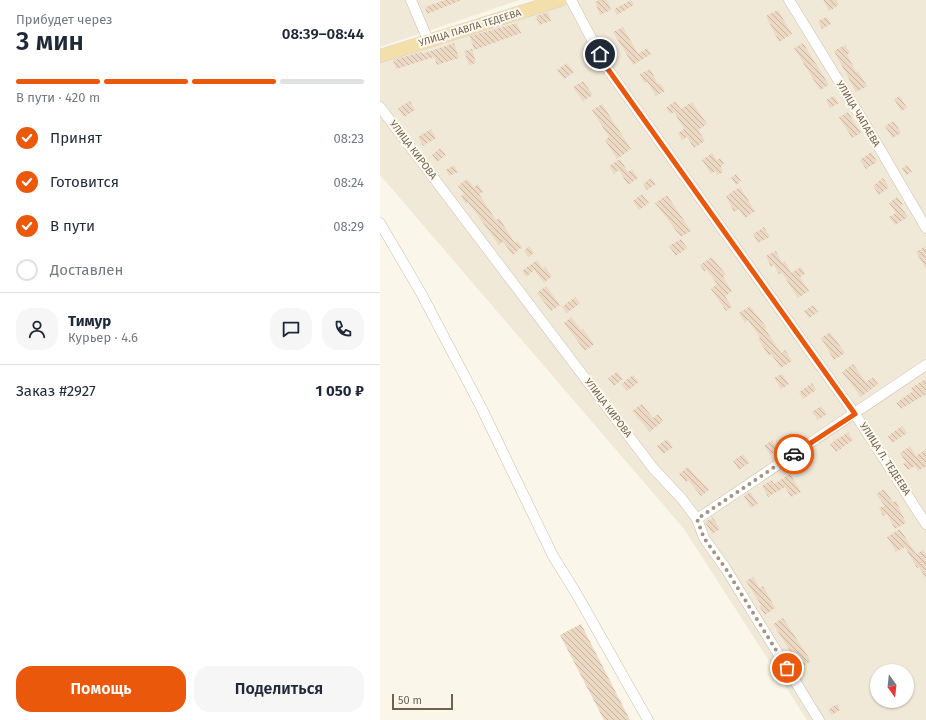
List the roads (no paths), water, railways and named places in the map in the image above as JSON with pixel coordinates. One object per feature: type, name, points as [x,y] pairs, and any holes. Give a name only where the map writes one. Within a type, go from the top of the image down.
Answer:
[{"type":"main road","name":"УЛИЦА ПАВЛА ТЕДЕЕВА","points":[[380,56],[560,0]]},
{"type":"street","points":[[411,0],[428,40]]},
{"type":"street","name":"УЛИЦА Л. ТЕДЕЕВА","points":[[571,0],[607,68],[855,414],[926,524]]},
{"type":"street","name":"УЛИЦА ЧАПАЕВА","points":[[789,0],[873,137],[926,228]]},
{"type":"street","name":"УЛИЦА КИРОВА","points":[[380,107],[653,468],[682,499],[697,519],[704,538],[726,569],[819,720]]},
{"type":"street","points":[[380,223],[421,292],[482,407],[553,556],[580,600],[648,720]]},
{"type":"street","points":[[697,519],[926,365]]}]
